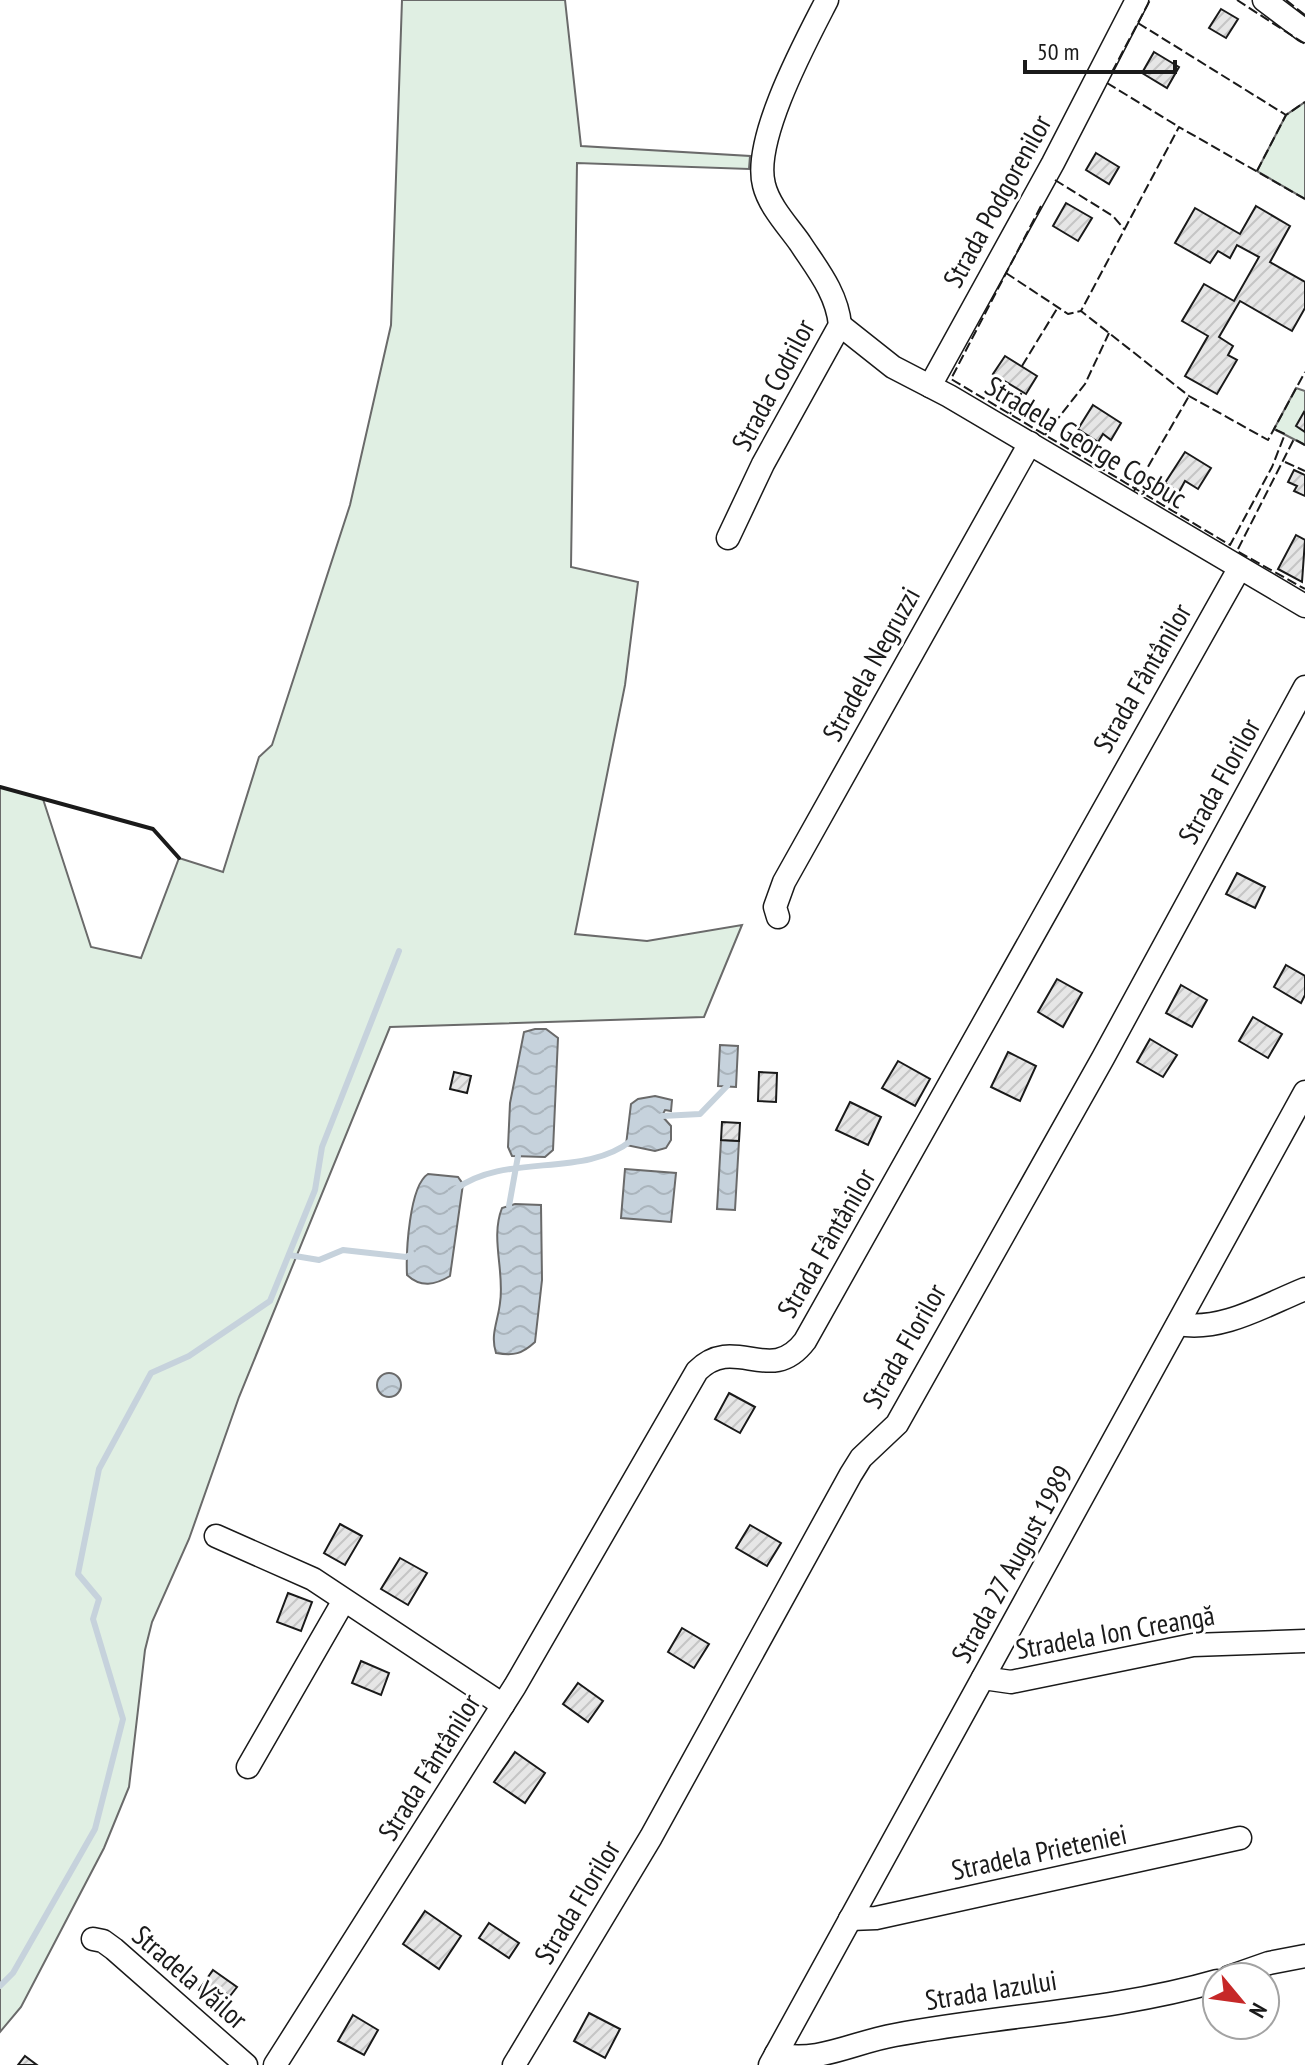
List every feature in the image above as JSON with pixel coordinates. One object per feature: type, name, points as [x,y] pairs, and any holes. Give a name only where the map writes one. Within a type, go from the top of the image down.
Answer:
[{"type":"street","name":"Strada Codrilor","points":[[728,538],[763,464],[840,325],[833,293],[772,202],[764,185],[763,166],[765,147],[791,74],[827,0]]},
{"type":"street","name":"Strada Podgorenilor","points":[[930,386],[1053,163],[1137,0]]},
{"type":"street","points":[[1264,0],[1305,31]]},
{"type":"street","name":"Stradela George Coșbuc","points":[[840,325],[893,367],[1030,443],[1305,606]]},
{"type":"street","name":"Stradela Negruzzi","points":[[778,917],[775,907],[784,882],[1030,443]]},
{"type":"street","name":"Strada Fântânilor","points":[[275,2065],[503,1705],[697,1371],[708,1359],[724,1355],[783,1361],[795,1354],[805,1341],[1239,569]]},
{"type":"street","name":"Strada Florilor","points":[[514,2065],[651,1837],[851,1474],[861,1458],[897,1424],[1103,1058],[1305,687]]},
{"type":"street","name":"Strada 27 August 1989","points":[[773,2060],[1305,1092]]},
{"type":"street","points":[[1178,1324],[1196,1327],[1218,1324],[1305,1289]]},
{"type":"street","points":[[216,1536],[313,1579],[343,1602],[503,1705]]},
{"type":"street","points":[[248,1767],[343,1602]]},
{"type":"street","name":"Stradela Ion Creangă","points":[[983,1678],[1011,1682],[1193,1645],[1305,1641]]},
{"type":"street","name":"Stradela Prieteniei","points":[[850,1919],[876,1918],[1240,1838]]},
{"type":"street","name":"Stradela Văilor","points":[[93,1939],[114,1949],[246,2065]]},
{"type":"street","points":[[1279,1961],[1305,1956]]},
{"type":"street","name":"Strada Iazului","points":[[773,2060],[823,2056],[898,2034],[1109,2002],[1201,1984]]},
{"type":"green space","points":[[402,0],[565,0],[581,146],[750,156],[749,169],[577,163],[571,567],[638,582],[625,685],[575,934],[647,941],[742,925],[704,1017],[390,1027],[239,1397],[189,1539],[152,1622],[145,1650],[129,1787],[104,1848],[21,2007],[0,2032],[0,787],[43,799],[91,947],[141,958],[179,858],[223,872],[259,757],[272,745],[350,505],[391,325]]},
{"type":"green space","points":[[1305,102],[1305,199],[1257,171],[1286,115]]},
{"type":"green space","points":[[1296,388],[1305,391],[1305,445],[1274,429]]},
{"type":"water","points":[[546,1029],[558,1038],[553,1150],[545,1157],[512,1156],[508,1147],[510,1103],[524,1032]]},
{"type":"water","points":[[720,1045],[738,1046],[736,1087],[718,1086]]},
{"type":"water","points":[[655,1096],[672,1100],[671,1111],[665,1110],[662,1116],[671,1126],[671,1140],[666,1148],[655,1151],[626,1145],[631,1104],[638,1099]]},
{"type":"water","points":[[721,1140],[739,1141],[735,1210],[717,1209]]},
{"type":"water","points":[[625,1169],[676,1173],[671,1222],[621,1218]]},
{"type":"water","points":[[428,1174],[458,1177],[463,1184],[450,1276],[428,1284],[407,1275],[407,1265],[413,1205]]},
{"type":"water","points":[[515,1204],[541,1205],[542,1280],[535,1342],[517,1353],[502,1354],[496,1353],[494,1340],[501,1291],[497,1231],[502,1208]]},
{"type":"water","points":[[389,1373],[397,1377],[401,1385],[397,1393],[389,1397],[381,1393],[377,1385],[381,1377]]},
{"type":"building","points":[[1221,9],[1238,19],[1226,38],[1209,28]]},
{"type":"building","points":[[1154,52],[1179,67],[1167,88],[1142,73]]},
{"type":"building","points":[[1096,153],[1119,167],[1109,184],[1086,170]]},
{"type":"building","points":[[1066,203],[1092,218],[1078,241],[1053,226]]},
{"type":"building","points":[[1256,206],[1290,226],[1270,262],[1305,282],[1305,308],[1292,331],[1240,301],[1219,337],[1233,346],[1228,355],[1237,360],[1217,394],[1185,376],[1208,336],[1182,321],[1204,284],[1234,301],[1259,257],[1237,245],[1230,258],[1218,251],[1210,263],[1175,243],[1195,208],[1240,234]]},
{"type":"building","points":[[1005,356],[1037,376],[1026,394],[993,374]]},
{"type":"building","points":[[1093,405],[1121,423],[1111,440],[1103,434],[1098,442],[1078,429]]},
{"type":"building","points":[[1305,413],[1305,432],[1296,426]]},
{"type":"building","points":[[1185,452],[1211,468],[1198,489],[1185,481],[1179,492],[1165,483]]},
{"type":"building","points":[[1294,470],[1305,475],[1305,496],[1294,491],[1297,486],[1288,482]]},
{"type":"building","points":[[1296,535],[1305,540],[1302,582],[1278,569]]},
{"type":"building","points":[[1237,873],[1265,887],[1255,908],[1226,894]]},
{"type":"building","points":[[1286,965],[1305,976],[1305,995],[1301,1003],[1274,987]]},
{"type":"building","points":[[1057,979],[1082,993],[1063,1027],[1038,1012]]},
{"type":"building","points":[[1181,985],[1207,1000],[1192,1027],[1166,1013]]},
{"type":"building","points":[[1253,1017],[1282,1034],[1268,1058],[1239,1041]]},
{"type":"building","points":[[1150,1039],[1177,1055],[1163,1077],[1137,1062]]},
{"type":"building","points":[[1008,1052],[1036,1066],[1020,1101],[991,1087]]},
{"type":"building","points":[[898,1061],[930,1079],[915,1106],[882,1088]]},
{"type":"building","points":[[454,1072],[471,1076],[467,1093],[450,1089]]},
{"type":"building","points":[[759,1072],[777,1073],[776,1102],[758,1101]]},
{"type":"building","points":[[850,1102],[881,1117],[868,1145],[836,1130]]},
{"type":"building","points":[[722,1122],[740,1123],[739,1141],[721,1140]]},
{"type":"building","points":[[729,1393],[755,1407],[740,1433],[715,1419]]},
{"type":"building","points":[[340,1524],[362,1536],[345,1565],[324,1553]]},
{"type":"building","points":[[750,1525],[781,1543],[767,1566],[736,1548]]},
{"type":"building","points":[[400,1558],[427,1573],[408,1605],[381,1589]]},
{"type":"building","points":[[288,1593],[312,1602],[301,1631],[277,1622]]},
{"type":"building","points":[[682,1628],[709,1644],[694,1668],[668,1652]]},
{"type":"building","points":[[361,1661],[389,1673],[381,1695],[352,1683]]},
{"type":"building","points":[[578,1683],[603,1701],[588,1722],[563,1704]]},
{"type":"building","points":[[515,1752],[545,1773],[525,1803],[494,1782]]},
{"type":"building","points":[[425,1911],[461,1936],[439,1969],[403,1944]]},
{"type":"building","points":[[489,1923],[519,1943],[509,1958],[479,1938]]},
{"type":"building","points":[[213,1970],[237,1987],[230,1996],[224,1992],[217,2002],[199,1990]]},
{"type":"building","points":[[589,2013],[620,2029],[605,2058],[574,2041]]},
{"type":"building","points":[[353,2015],[378,2030],[364,2055],[338,2041]]},
{"type":"building","points":[[25,2056],[37,2065],[18,2065]]},
{"type":"waterway","points":[[0,1986],[13,1973],[95,1829],[123,1719],[93,1619],[99,1599],[78,1574],[99,1469],[151,1373],[189,1356],[270,1301],[315,1190],[322,1147],[399,951]]},
{"type":"waterway","points":[[657,1120],[662,1116],[700,1114],[727,1086]]},
{"type":"waterway","points":[[456,1189],[498,1171],[591,1159],[613,1152],[632,1140]]},
{"type":"waterway","points":[[509,1206],[518,1156]]},
{"type":"waterway","points":[[289,1255],[319,1260],[343,1250],[406,1257],[412,1254]]},
{"type":"fence","points":[[1112,72],[1150,0]]},
{"type":"fence","points":[[1237,0],[1305,44]]},
{"type":"fence","points":[[1286,0],[1305,15]]},
{"type":"fence","points":[[1138,23],[1286,115]]},
{"type":"fence","points":[[1107,83],[1179,127]]},
{"type":"fence","points":[[1257,171],[1286,115],[1305,102]]},
{"type":"fence","points":[[1305,199],[1179,127],[1081,311],[1189,396],[1268,440],[1305,372]]},
{"type":"fence","points":[[1055,180],[1113,216],[1124,229]]},
{"type":"fence","points":[[1041,206],[951,379],[1230,545],[1272,467],[1285,434],[1274,429]]},
{"type":"fence","points":[[1006,273],[1068,314],[1081,311]]},
{"type":"fence","points":[[1022,366],[1058,307]]},
{"type":"fence","points":[[1045,435],[1085,384],[1109,333]]},
{"type":"fence","points":[[1010,414],[1022,392]]},
{"type":"fence","points":[[1134,491],[1189,396]]},
{"type":"fence","points":[[1305,445],[1294,439],[1237,551],[1305,589]]},
{"type":"fence","points":[[1285,462],[1305,471]]},
{"type":"wall","points":[[0,787],[153,829],[179,858]]}]
